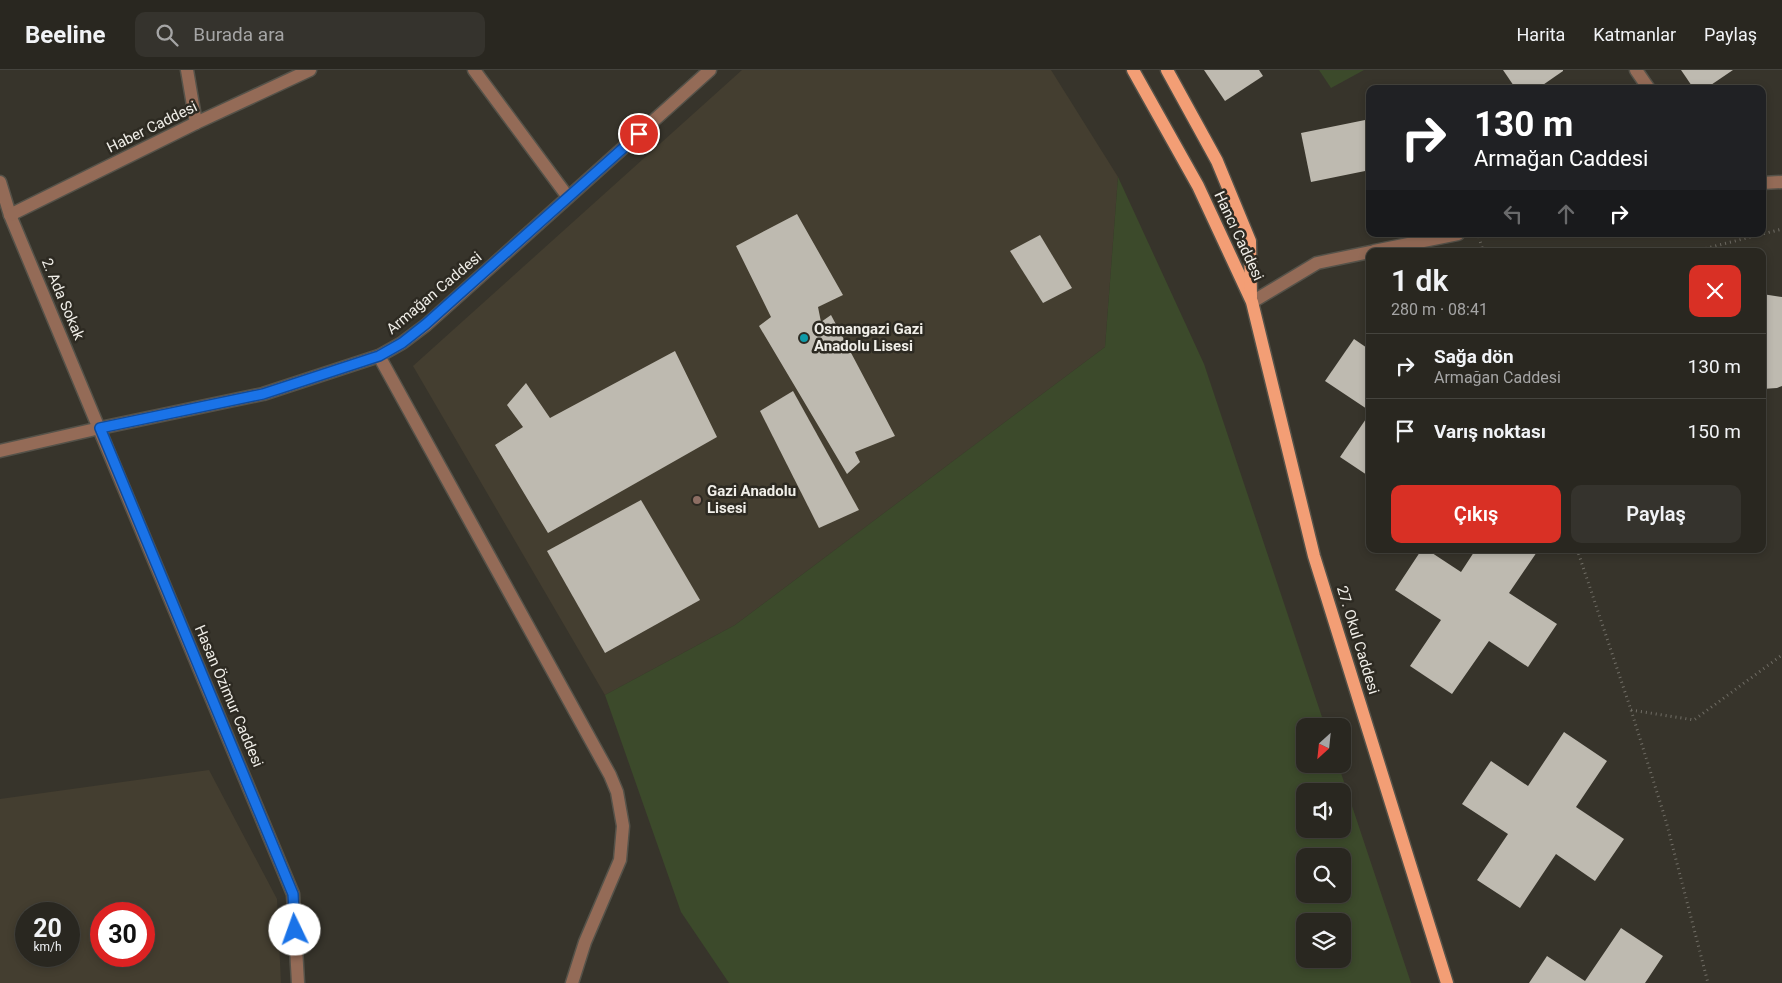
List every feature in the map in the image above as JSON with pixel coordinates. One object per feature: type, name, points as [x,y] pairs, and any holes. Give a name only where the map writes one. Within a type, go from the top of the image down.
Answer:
[{"type":"main road","name":"Hancı Caddesi","points":[[1133,70],[1198,186],[1252,302]]},
{"type":"main road","name":"Hancı Caddesi","points":[[1167,70],[1217,162],[1250,241],[1252,302]]},
{"type":"main road","name":"27. Okul Caddesi","points":[[1252,302],[1314,556],[1447,983]]},
{"type":"street","points":[[187,70],[196,123]]},
{"type":"street","name":"Haber Caddesi","points":[[10,215],[196,123],[310,70]]},
{"type":"street","points":[[474,70],[568,197]]},
{"type":"street","name":"Armağan Caddesi","points":[[0,451],[263,394],[379,356],[402,343],[426,324],[710,70]]},
{"type":"street","points":[[1636,70],[1646,85]]},
{"type":"street","name":"2. Ada Sokak","points":[[0,182],[10,215],[100,428]]},
{"type":"street","points":[[1766,183],[1782,182]]},
{"type":"street","points":[[1389,248],[1443,237]]},
{"type":"street","points":[[1252,302],[1316,263],[1366,253]]},
{"type":"street","points":[[379,356],[610,775],[616,792],[622,826],[620,860],[585,942],[572,983]]},
{"type":"street","name":"Hasan Özimur Caddesi","points":[[100,428],[293,894],[298,983]]},
{"type":"path","points":[[1766,233],[1782,229]]},
{"type":"path","points":[[1708,248],[1751,237]]},
{"type":"path","points":[[1578,553],[1632,710],[1666,821],[1708,983]]},
{"type":"path","points":[[1632,710],[1694,720],[1782,655]]},
{"type":"shaded area","name":"Gazi Anadolu Lisesi","points":[[742,70],[1051,70],[1118,177],[1105,347],[735,625],[605,695],[413,366]]},
{"type":"shaded area","points":[[209,770],[277,899],[281,983],[0,983],[0,799]]},
{"type":"green space","points":[[1319,70],[1364,70],[1331,88]]},
{"type":"green space","points":[[1118,177],[1204,364],[1322,718],[1296,718],[1296,773],[1341,773],[1344,783],[1296,783],[1296,838],[1351,838],[1351,803],[1411,983],[729,983],[681,912],[605,695],[735,625],[1105,347]]},
{"type":"building","points":[[1204,70],[1259,70],[1263,76],[1225,101]]},
{"type":"building","points":[[1503,70],[1563,70],[1543,85],[1513,85]]},
{"type":"building","points":[[1681,70],[1733,70],[1711,85],[1691,85]]},
{"type":"building","points":[[1366,120],[1366,171],[1311,182],[1301,133]]},
{"type":"building","name":"Osmangazi Gazi Anadolu Lisesi","points":[[797,214],[843,295],[818,307],[821,322],[831,315],[895,436],[855,452],[860,462],[847,474],[759,326],[771,317],[736,246]]},
{"type":"building","points":[[1040,235],[1072,288],[1043,303],[1010,251]]},
{"type":"building","points":[[1766,295],[1782,297],[1782,386],[1766,389]]},
{"type":"building","points":[[1354,339],[1366,347],[1366,408],[1325,381]]},
{"type":"building","points":[[675,351],[717,437],[548,533],[495,445],[523,427],[507,405],[526,383],[550,418]]},
{"type":"building","points":[[793,391],[859,510],[819,528],[760,411]]},
{"type":"building","points":[[1366,419],[1366,474],[1340,457]]},
{"type":"building","points":[[641,500],[700,600],[605,653],[547,551]]},
{"type":"building","points":[[1419,553],[1432,553],[1461,572],[1473,553],[1536,553],[1509,593],[1557,624],[1528,667],[1489,641],[1452,694],[1410,666],[1441,620],[1395,590]]},
{"type":"building","points":[[1564,732],[1607,761],[1576,807],[1624,839],[1595,881],[1556,854],[1520,908],[1477,880],[1508,834],[1462,804],[1491,761],[1528,786]]},
{"type":"building","points":[[1621,928],[1663,956],[1645,983],[1529,983],[1547,956],[1585,981]]},
{"type":"place","name":"Osmangazi Gazi Anadolu Lisesi","points":[[804,338]]},
{"type":"place","name":"Gazi Anadolu Lisesi","points":[[697,500]]},
{"type":"route","points":[[295,930],[293,894],[100,428],[263,394],[379,356],[402,343],[426,324],[639,134]]}]
